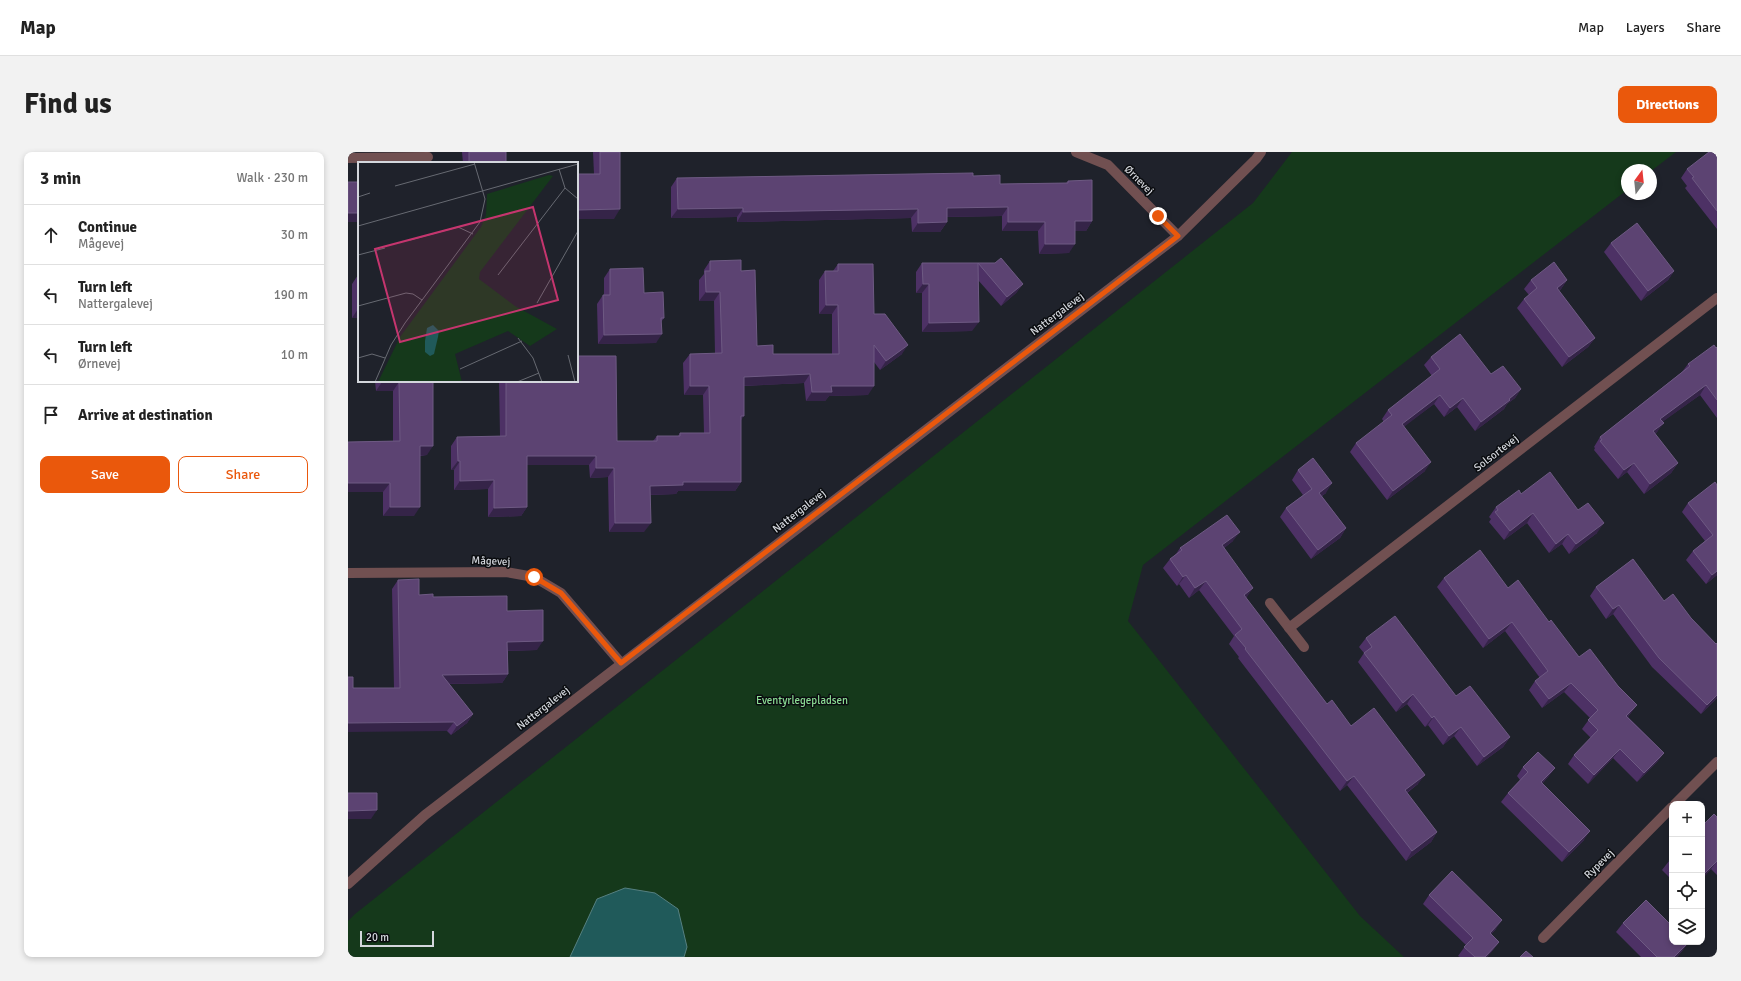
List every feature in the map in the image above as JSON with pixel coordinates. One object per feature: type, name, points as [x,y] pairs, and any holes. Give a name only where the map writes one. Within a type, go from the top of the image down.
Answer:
[{"type":"street","name":"Ørnevej","points":[[1076,152],[1108,166],[1178,236]]},
{"type":"street","name":"Nattergalevej","points":[[348,884],[425,815],[1178,236],[1256,159],[1261,152]]},
{"type":"street","points":[[348,158],[428,157]]},
{"type":"street","name":"Solsortevej","points":[[1289,628],[1717,298]]},
{"type":"street","name":"Mågevej","points":[[348,573],[506,572],[534,577],[561,593],[621,663]]},
{"type":"street","points":[[1270,603],[1304,647]]},
{"type":"street","points":[[1678,801],[1717,762]]},
{"type":"street","name":"Rypevej","points":[[1543,938],[1669,810]]},
{"type":"green space","name":"Eventyrlegepladsen","points":[[1292,152],[1676,152],[1657,166],[1657,164],[1621,164],[1621,195],[1143,565],[1128,621],[1360,916],[1404,957],[348,957],[348,921],[355,914],[1253,203]]},
{"type":"shaded area","points":[[625,888],[655,893],[678,909],[687,947],[684,957],[570,957],[597,899]]},
{"type":"building","points":[[469,152],[506,152],[506,162],[469,162]]},
{"type":"building","points":[[600,152],[620,152],[620,209],[578,210],[578,174],[600,174]]},
{"type":"building","points":[[1709,152],[1717,152],[1717,211],[1687,169]]},
{"type":"building","points":[[973,173],[973,176],[1000,175],[1000,184],[1068,183],[1068,181],[1092,180],[1092,221],[1075,221],[1075,244],[1045,244],[1045,222],[1008,222],[1008,207],[947,208],[947,222],[918,223],[918,209],[743,212],[743,208],[678,209],[677,178]]},
{"type":"building","points":[[348,182],[358,182],[358,213],[348,213]]},
{"type":"building","points":[[1637,223],[1674,271],[1648,291],[1611,243]]},
{"type":"building","points":[[1001,258],[1023,284],[1007,297],[978,263],[995,263]]},
{"type":"building","points":[[741,260],[741,271],[755,270],[757,346],[773,345],[773,354],[839,354],[838,305],[826,305],[825,271],[838,271],[838,264],[873,264],[874,314],[885,314],[908,345],[886,361],[874,345],[874,386],[831,386],[832,392],[812,392],[810,374],[744,377],[744,416],[741,416],[741,482],[683,482],[683,485],[650,486],[651,523],[615,523],[614,468],[596,468],[596,456],[527,456],[527,507],[494,508],[494,480],[460,481],[460,461],[458,461],[457,437],[506,436],[506,382],[578,382],[578,356],[616,356],[617,441],[657,441],[657,436],[680,436],[680,433],[710,433],[709,386],[690,386],[690,354],[722,353],[720,292],[706,292],[705,271],[710,271],[710,261]]},
{"type":"building","points":[[1554,262],[1567,280],[1557,288],[1595,338],[1569,357],[1524,299],[1537,288],[1531,280]]},
{"type":"building","points":[[922,263],[978,263],[979,322],[929,323],[929,284],[923,284]]},
{"type":"building","points":[[643,268],[644,293],[663,292],[664,318],[661,318],[662,334],[604,335],[603,295],[610,295],[610,269]]},
{"type":"building","points":[[1460,334],[1491,374],[1503,366],[1521,389],[1509,399],[1510,400],[1481,422],[1463,398],[1450,408],[1440,395],[1402,424],[1431,462],[1393,491],[1356,443],[1392,415],[1388,410],[1440,369],[1431,357]]},
{"type":"building","points":[[1714,345],[1716,348],[1717,347],[1717,400],[1706,385],[1660,419],[1664,423],[1653,431],[1678,463],[1650,484],[1634,463],[1624,470],[1600,441],[1602,440],[1600,437],[1690,366],[1688,364]]},
{"type":"building","points":[[399,382],[433,382],[433,446],[420,446],[420,507],[390,507],[390,483],[348,483],[348,442],[400,441]]},
{"type":"building","points":[[1313,458],[1332,483],[1319,493],[1346,528],[1318,550],[1286,508],[1312,489],[1298,470]]},
{"type":"building","points":[[1550,472],[1578,510],[1588,503],[1604,523],[1576,544],[1568,534],[1556,544],[1533,513],[1510,531],[1495,512],[1498,510],[1496,507],[1519,490],[1521,494]]},
{"type":"building","points":[[1715,482],[1717,485],[1717,571],[1712,575],[1693,551],[1713,535],[1688,503]]},
{"type":"building","points":[[1227,515],[1240,532],[1222,545],[1253,588],[1244,595],[1327,704],[1332,700],[1351,726],[1374,708],[1425,775],[1405,790],[1437,832],[1412,851],[1354,776],[1347,781],[1245,649],[1246,648],[1235,635],[1242,629],[1206,581],[1195,588],[1186,575],[1183,577],[1170,559],[1182,550],[1180,548]]},
{"type":"building","points":[[1480,550],[1508,588],[1518,580],[1549,622],[1551,620],[1579,657],[1590,649],[1618,686],[1637,705],[1626,716],[1664,753],[1644,773],[1620,749],[1594,775],[1574,755],[1598,730],[1588,720],[1598,710],[1571,683],[1549,699],[1535,681],[1548,671],[1512,622],[1489,639],[1444,578]]},
{"type":"building","points":[[1633,559],[1664,601],[1673,594],[1691,618],[1716,644],[1717,643],[1717,695],[1707,705],[1659,658],[1619,605],[1613,609],[1596,587]]},
{"type":"building","points":[[419,579],[419,595],[433,594],[433,597],[507,596],[507,611],[543,610],[543,641],[507,642],[508,674],[442,675],[473,714],[457,726],[454,722],[348,723],[348,677],[353,677],[353,688],[400,688],[398,580]]},
{"type":"building","points":[[1395,616],[1456,696],[1470,686],[1510,737],[1484,757],[1461,727],[1449,736],[1434,716],[1432,718],[1413,694],[1403,703],[1364,653],[1372,647],[1366,638]]},
{"type":"building","points":[[1538,752],[1555,768],[1541,782],[1590,831],[1569,852],[1508,793],[1528,772],[1523,767]]},
{"type":"building","points":[[348,793],[377,793],[377,810],[348,811]]},
{"type":"building","points":[[1714,814],[1717,817],[1717,861],[1705,873],[1705,837],[1705,823]]},
{"type":"building","points":[[1452,871],[1502,920],[1490,933],[1499,942],[1485,957],[1475,957],[1464,947],[1473,938],[1429,895]]},
{"type":"building","points":[[1646,900],[1669,923],[1669,945],[1686,945],[1674,957],[1657,957],[1623,923]]},
{"type":"building","points":[[1526,951],[1533,957],[1520,957]]},
{"type":"route","points":[[534,577],[561,593],[621,663],[1178,236],[1158,216]]}]
